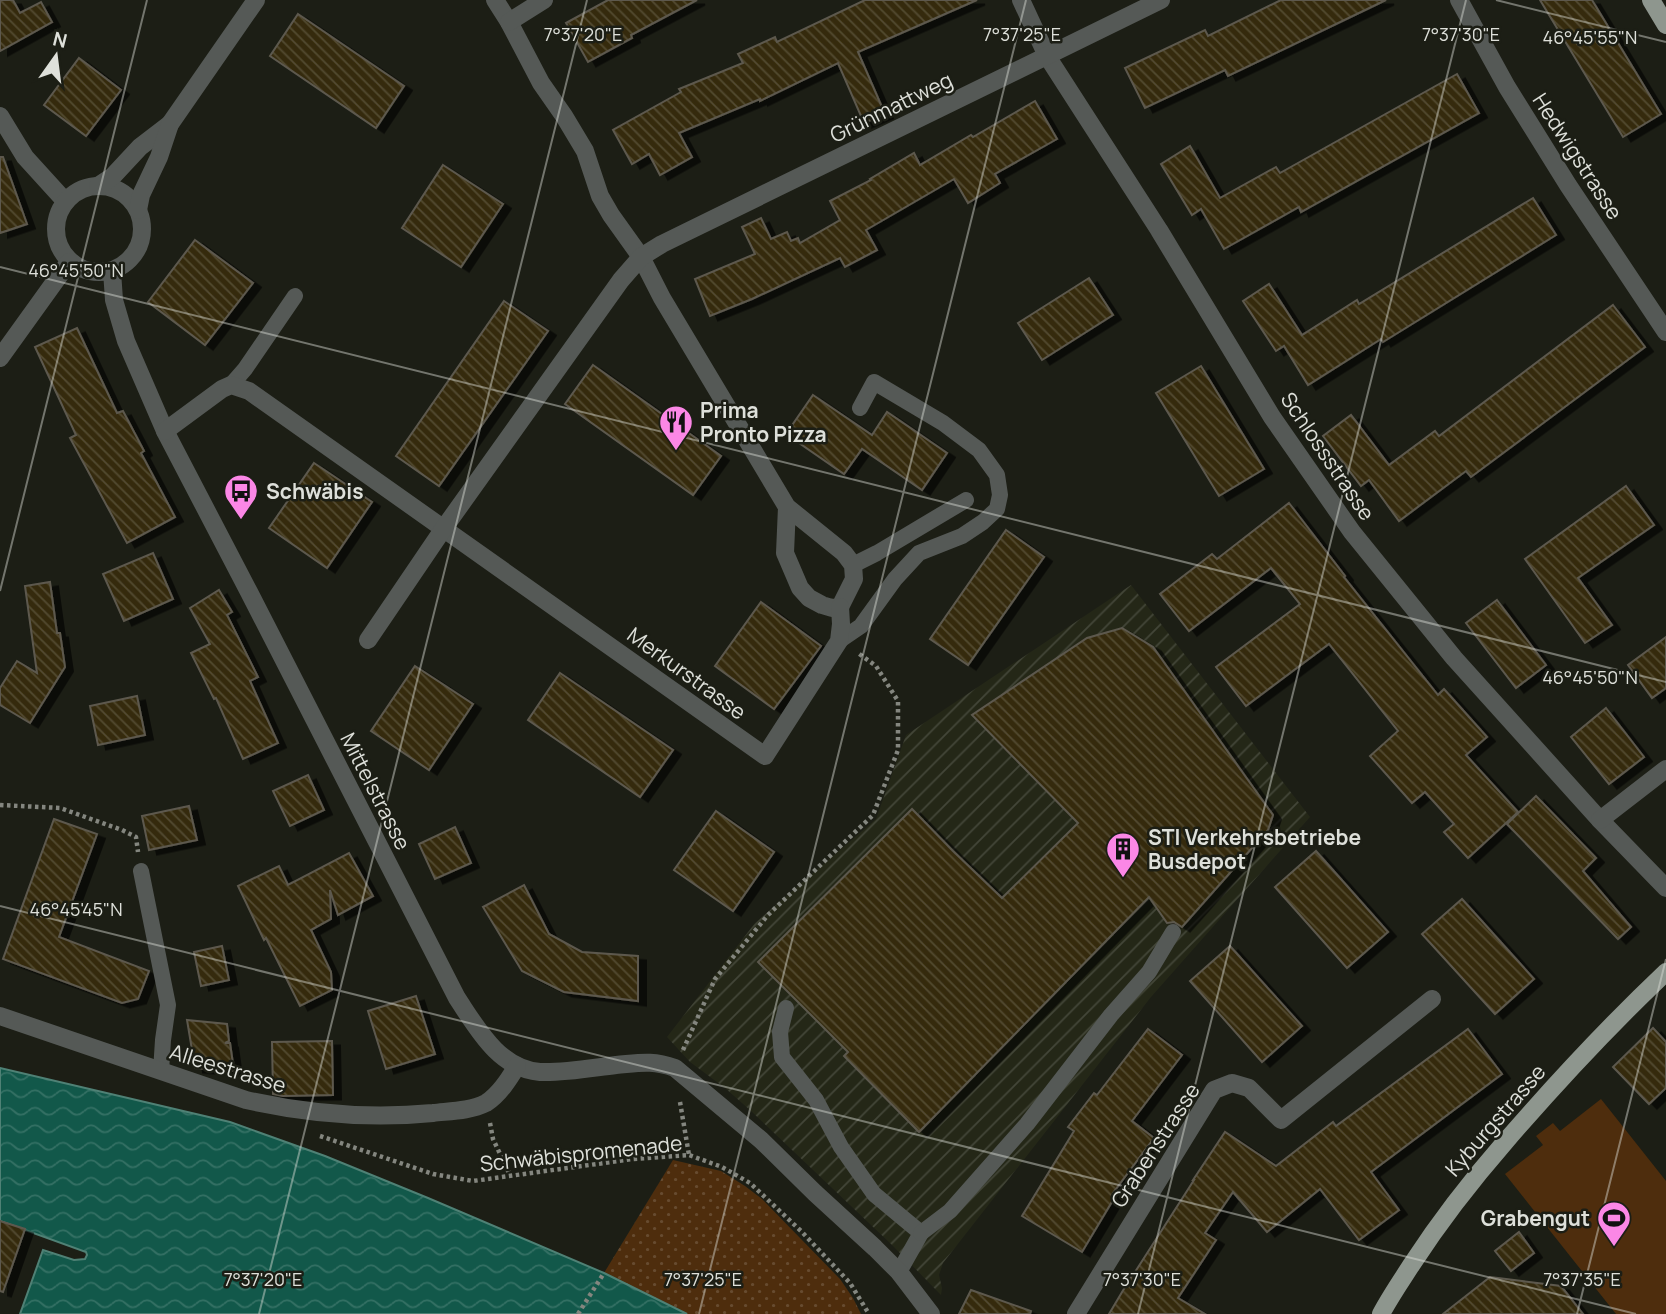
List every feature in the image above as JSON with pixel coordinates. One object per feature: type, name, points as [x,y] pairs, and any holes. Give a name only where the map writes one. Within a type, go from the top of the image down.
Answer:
[{"type":"main road","points":[[1651,0],[1666,25]]},
{"type":"main road","name":"Kyburgstrasse","points":[[1381,1314],[1428,1239],[1495,1153],[1583,1054],[1666,972]]},
{"type":"street","points":[[138,210],[141,195],[159,157],[170,124],[256,0]]},
{"type":"street","points":[[495,0],[541,83],[585,151],[600,196],[641,257],[662,298],[787,507],[844,553],[853,565],[854,579],[840,607],[839,641]]},
{"type":"street","points":[[509,22],[544,0]]},
{"type":"street","name":"Schlossstrasse","points":[[1021,0],[1047,56],[1159,230],[1272,416],[1352,532],[1454,658],[1600,820],[1666,888]]},
{"type":"street","name":"Grünmattweg","points":[[641,257],[662,244],[1161,0]]},
{"type":"street","name":"Hedwigstrasse","points":[[1460,0],[1520,109],[1666,332]]},
{"type":"street","points":[[0,116],[25,157],[65,201]]},
{"type":"street","points":[[98,186],[113,176],[140,147],[170,124]]},
{"type":"street","points":[[98,186],[121,192],[131,200],[142,222],[139,246],[133,257],[112,271],[101,273],[89,272],[69,262],[59,247],[55,233],[57,219],[65,201],[83,189],[98,186]]},
{"type":"street","points":[[368,640],[444,528],[621,280],[641,257]]},
{"type":"street","points":[[0,358],[69,262]]},
{"type":"street","name":"Mittelstrasse","points":[[112,271],[114,300],[126,341],[165,431],[457,998],[491,1044],[517,1066]]},
{"type":"street","points":[[165,431],[222,388],[231,385]]},
{"type":"street","name":"Merkurstrasse","points":[[231,385],[248,391],[765,756],[839,641]]},
{"type":"street","points":[[787,507],[785,553],[800,588],[809,598],[822,605],[840,607]]},
{"type":"street","points":[[1600,820],[1666,769]]},
{"type":"street","name":"Grabenstrasse","points":[[1076,1314],[1214,1090],[1232,1083],[1249,1088],[1281,1120],[1432,999]]},
{"type":"street","name":"Alleestrasse","points":[[0,1016],[246,1100],[285,1109],[338,1115],[401,1116],[458,1111],[486,1102]]},
{"type":"street","points":[[486,1102],[504,1086],[517,1066],[538,1072],[644,1062],[675,1068],[761,1140],[898,1272],[931,1314]]},
{"type":"lane","points":[[231,385],[295,296]]},
{"type":"lane","points":[[839,641],[861,626],[895,579],[919,553],[962,536],[983,522],[997,509],[1000,495],[997,475],[979,450],[943,423],[874,382],[860,408]]},
{"type":"lane","points":[[853,565],[966,499]]},
{"type":"lane","points":[[141,871],[168,1005],[161,1071]]},
{"type":"lane","points":[[898,1272],[920,1233],[950,1211],[1027,1124],[1111,1015],[1149,972],[1173,932]]},
{"type":"lane","points":[[786,1008],[780,1032],[782,1057],[816,1100],[841,1147],[874,1194],[920,1233]]},
{"type":"path","points":[[689,1155],[675,1068],[715,979],[768,915],[873,815],[898,750],[898,701],[876,666],[839,641]]},
{"type":"path","points":[[0,805],[60,808],[122,830],[136,837],[141,871]]},
{"type":"path","points":[[486,1102],[493,1139],[510,1175]]},
{"type":"path","name":"Schwäbispromenade","points":[[319,1136],[433,1174],[473,1181],[634,1159],[689,1155],[722,1167],[750,1183],[801,1231],[849,1283],[869,1314]]},
{"type":"path","points":[[578,1314],[604,1273]]},
{"type":"shaded area","points":[[1131,585],[1310,817],[1151,997],[943,1263],[939,1275],[941,1295],[751,1111],[690,1062],[667,1037],[755,923],[876,819],[906,735]]},
{"type":"shaded area","name":"Grabengut","points":[[1601,1099],[1666,1181],[1666,1314],[1616,1314],[1505,1174],[1543,1145],[1536,1136],[1553,1123],[1560,1131]]},
{"type":"shaded area","points":[[673,1160],[721,1171],[762,1199],[840,1279],[861,1314],[687,1314],[604,1273]]},
{"type":"water","points":[[0,1068],[230,1122],[325,1156],[604,1273],[687,1314],[20,1314],[43,1250],[74,1260],[85,1259],[87,1255],[86,1252],[0,1221]]},
{"type":"building","points":[[0,0],[13,0],[20,13],[41,2],[52,22],[0,51]]},
{"type":"building","points":[[608,0],[697,0],[631,35],[632,38],[588,62],[566,23]]},
{"type":"building","points":[[865,0],[977,0],[858,52],[885,114],[864,123],[838,63],[760,101],[679,133],[692,157],[660,175],[649,154],[632,164],[613,130],[681,92],[679,89],[743,63],[738,54],[775,37],[777,42]]},
{"type":"building","points":[[1281,0],[1386,0],[1228,76],[1225,70],[1145,108],[1125,68],[1205,30],[1208,36]]},
{"type":"building","points":[[1540,0],[1592,0],[1661,114],[1623,137]]},
{"type":"building","points":[[298,14],[404,86],[376,128],[270,56]]},
{"type":"building","points":[[79,58],[121,90],[86,136],[44,105]]},
{"type":"building","points":[[1457,74],[1479,113],[1301,212],[1299,207],[1224,249],[1201,209],[1192,215],[1161,164],[1190,146],[1220,198],[1276,167],[1280,173]]},
{"type":"building","points":[[1035,101],[1057,139],[995,174],[1000,183],[968,203],[954,179],[866,230],[877,250],[845,267],[840,258],[710,316],[695,279],[755,254],[742,227],[761,218],[771,239],[787,232],[791,241],[798,238],[800,243],[840,220],[830,201],[871,180],[914,153],[920,165]]},
{"type":"building","points":[[0,157],[3,157],[27,224],[0,233]]},
{"type":"building","points":[[443,165],[503,204],[461,267],[402,228]]},
{"type":"building","points":[[1533,198],[1556,235],[1308,385],[1284,346],[1276,351],[1243,301],[1269,284],[1302,335],[1357,300],[1359,304]]},
{"type":"building","points":[[195,240],[253,283],[205,345],[148,302]]},
{"type":"building","points":[[1089,278],[1113,315],[1042,360],[1018,323]]},
{"type":"building","points":[[504,301],[548,331],[439,486],[396,456]]},
{"type":"building","points":[[1613,305],[1645,347],[1471,477],[1466,471],[1399,521],[1369,480],[1361,486],[1323,436],[1351,415],[1389,465],[1435,431],[1439,436]]},
{"type":"building","points":[[77,328],[117,413],[123,411],[144,451],[141,453],[175,517],[127,543],[70,438],[76,435],[35,347]]},
{"type":"building","points":[[593,365],[721,456],[693,495],[565,404]]},
{"type":"building","points":[[1201,366],[1264,469],[1219,496],[1156,393]]},
{"type":"building","points":[[813,395],[872,435],[887,412],[947,453],[922,490],[862,449],[844,474],[786,434]]},
{"type":"building","points":[[314,463],[372,502],[327,568],[269,528]]},
{"type":"building","points":[[1626,486],[1654,525],[1578,578],[1612,625],[1585,643],[1525,559]]},
{"type":"building","points":[[1289,503],[1438,695],[1444,689],[1487,737],[1466,755],[1518,812],[1468,858],[1444,832],[1454,824],[1425,792],[1412,803],[1370,756],[1398,731],[1329,644],[1246,706],[1216,667],[1300,604],[1271,568],[1189,631],[1160,594],[1212,554],[1217,559]]},
{"type":"building","points":[[1006,530],[1044,557],[968,665],[930,639]]},
{"type":"building","points":[[153,553],[173,599],[124,621],[103,574]]},
{"type":"building","points":[[50,582],[65,667],[30,723],[0,705],[0,688],[17,661],[37,673],[25,586]]},
{"type":"building","points":[[219,590],[232,612],[227,615],[258,677],[250,681],[278,743],[243,759],[216,698],[214,699],[191,653],[210,644],[190,608]]},
{"type":"building","points":[[1497,600],[1546,665],[1516,688],[1466,623]]},
{"type":"building","points":[[761,602],[821,646],[774,709],[715,666]]},
{"type":"building","name":"STI Verkehrsbetriebe Busdepot","points":[[1122,628],[1153,647],[1273,815],[1268,830],[1182,927],[1174,922],[1167,923],[1149,897],[919,1132],[844,1056],[848,1052],[758,962],[912,809],[1002,898],[1078,823],[972,715],[1087,638]]},
{"type":"building","points":[[1666,637],[1666,688],[1652,698],[1628,665]]},
{"type":"building","points":[[415,666],[473,704],[429,770],[371,731]]},
{"type":"building","points":[[560,673],[673,750],[640,797],[528,720]]},
{"type":"building","points":[[137,696],[145,735],[98,745],[90,706]]},
{"type":"building","points":[[1606,708],[1644,757],[1609,784],[1571,737]]},
{"type":"building","points":[[308,775],[324,810],[290,826],[273,791]]},
{"type":"building","points":[[1536,796],[1596,858],[1583,871],[1631,927],[1618,939],[1507,824]]},
{"type":"building","points":[[189,806],[197,840],[149,850],[142,816]]},
{"type":"building","points":[[716,811],[774,852],[733,911],[674,870]]},
{"type":"building","points":[[54,819],[97,834],[59,937],[149,971],[138,999],[122,1003],[3,959]]},
{"type":"building","points":[[455,827],[471,863],[435,879],[419,844]]},
{"type":"building","points":[[1316,851],[1388,932],[1347,968],[1275,887]]},
{"type":"building","points":[[349,853],[373,896],[338,915],[330,890],[331,919],[311,930],[331,972],[332,990],[300,1006],[238,886],[279,866],[288,885]]},
{"type":"building","points":[[524,885],[549,934],[582,952],[638,956],[638,1001],[564,992],[522,971],[483,907]]},
{"type":"building","points":[[1462,899],[1534,979],[1495,1014],[1422,934]]},
{"type":"building","points":[[222,946],[229,980],[201,986],[194,952]]},
{"type":"building","points":[[1230,946],[1302,1026],[1262,1062],[1190,981]]},
{"type":"building","points":[[416,996],[435,1054],[386,1069],[368,1011]]},
{"type":"building","points":[[187,1020],[227,1024],[229,1041],[225,1043],[230,1043],[234,1071],[195,1068]]},
{"type":"building","points":[[1653,1028],[1666,1042],[1666,1088],[1649,1104],[1613,1067]]},
{"type":"building","points":[[1148,1029],[1182,1055],[1132,1121],[1154,1138],[1113,1193],[1116,1195],[1082,1252],[1022,1216],[1074,1131],[1068,1127],[1094,1093],[1097,1095]]},
{"type":"building","points":[[1468,1029],[1502,1074],[1371,1172],[1399,1210],[1359,1240],[1320,1189],[1267,1232],[1233,1192],[1205,1233],[1216,1240],[1178,1298],[1205,1314],[1109,1314],[1225,1132],[1276,1166],[1333,1122],[1336,1126]]},
{"type":"building","points":[[332,1041],[333,1095],[273,1094],[272,1042]]},
{"type":"building","points":[[0,1221],[25,1229],[3,1292],[0,1291]]},
{"type":"building","points":[[1519,1232],[1534,1253],[1511,1271],[1495,1251]]},
{"type":"building","name":"Grabengut","points":[[1490,1277],[1561,1286],[1583,1314],[1443,1314]]},
{"type":"building","points":[[971,1290],[1031,1311],[1030,1314],[959,1314]]},
{"type":"place","name":"Prima Pronto Pizza","points":[[676,452]]},
{"type":"place","name":"Schwäbis","points":[[241,521]]},
{"type":"place","name":"STI Verkehrsbetriebe Busdepot","points":[[1123,879]]},
{"type":"place","name":"Grabengut","points":[[1614,1248]]}]
